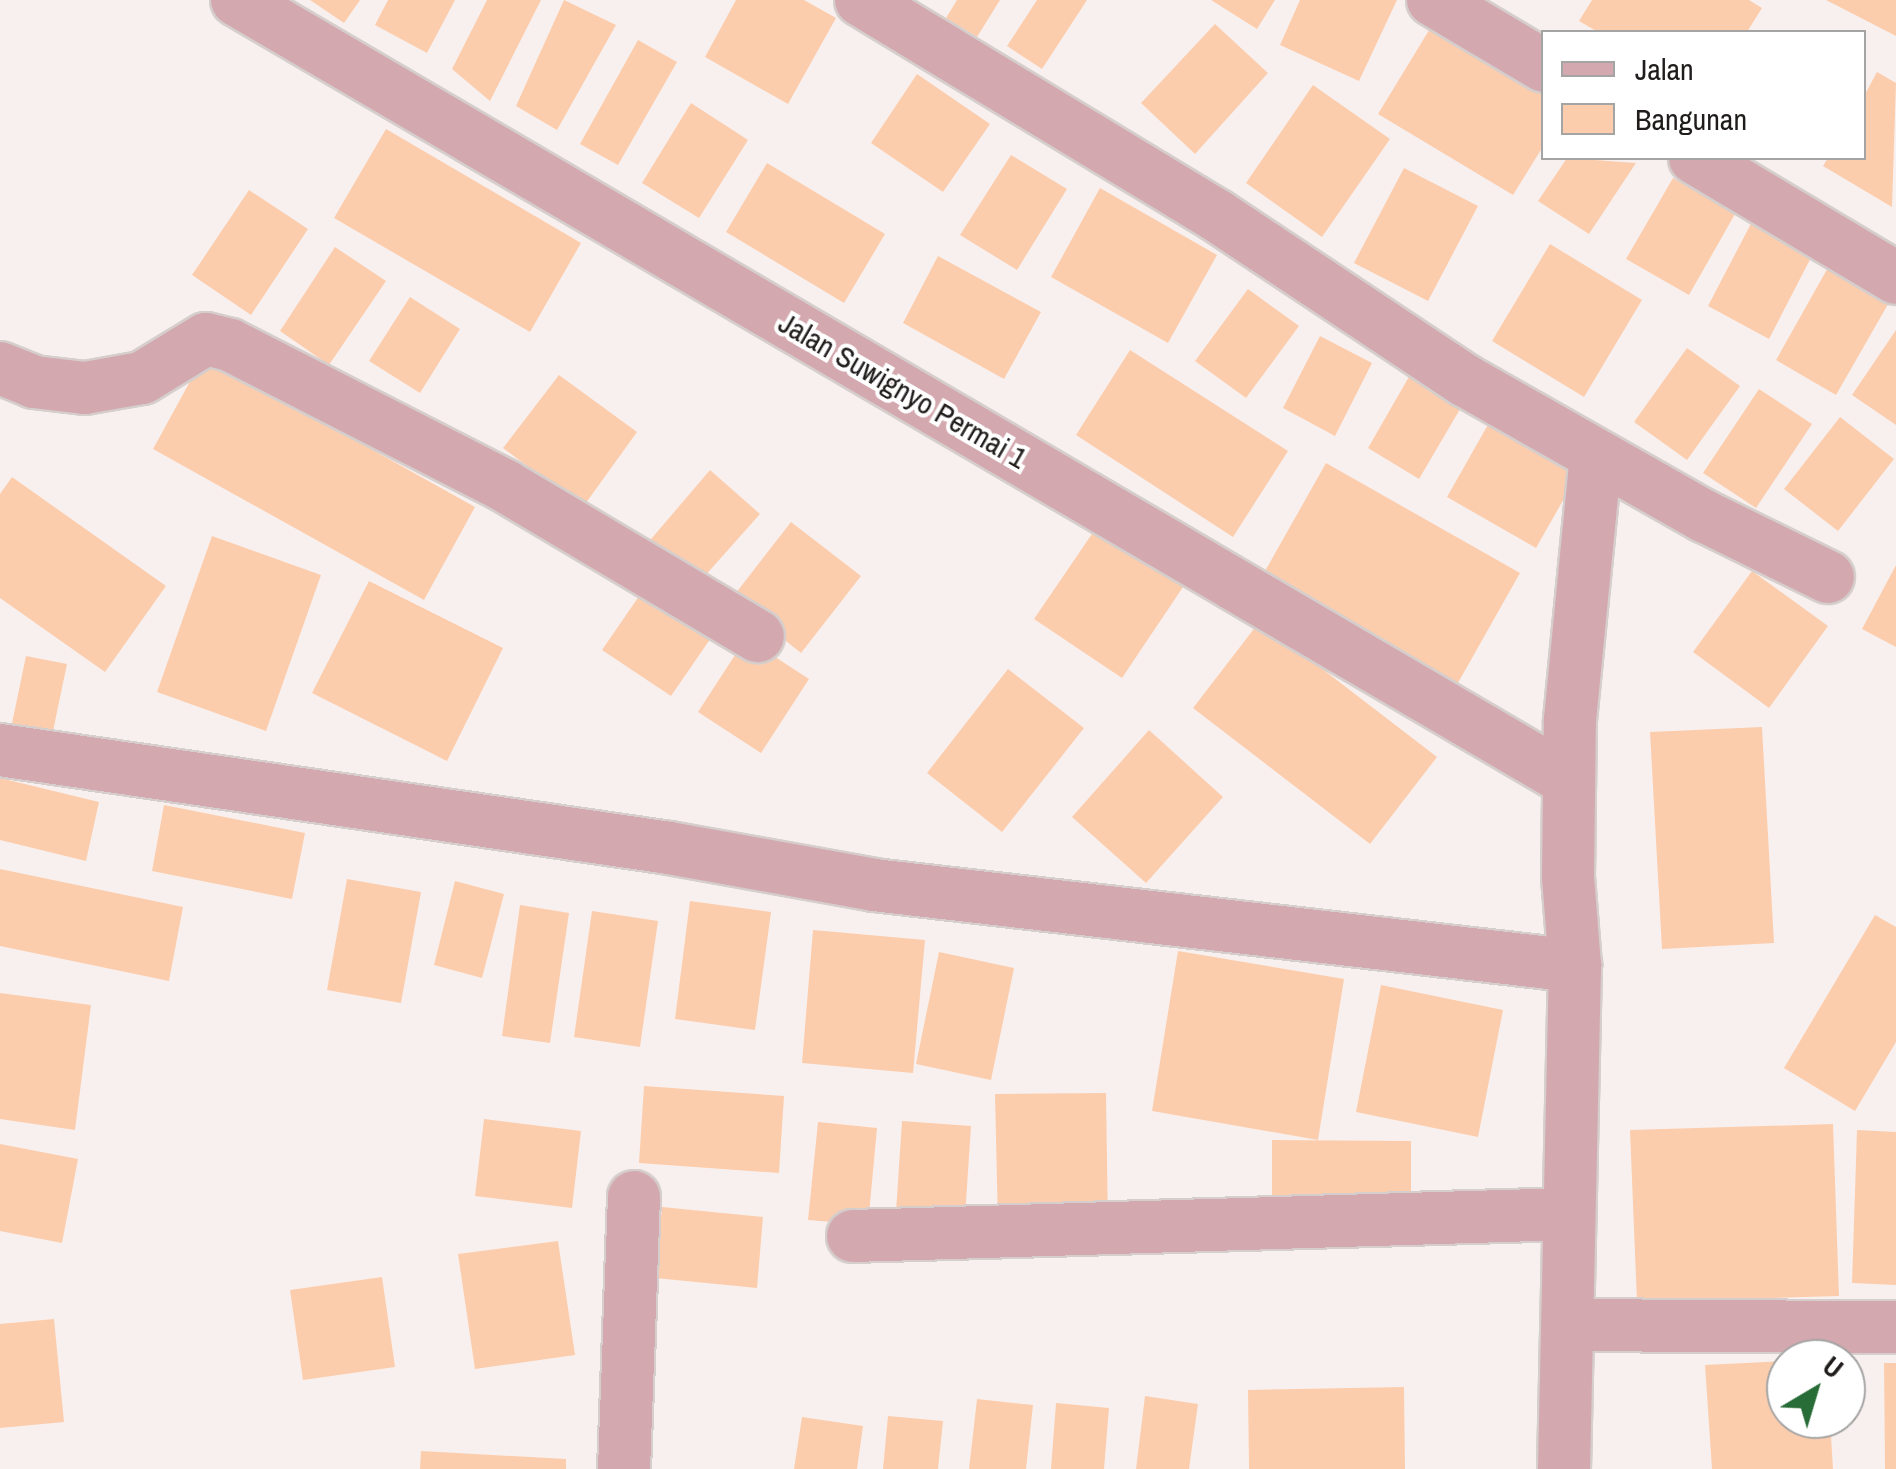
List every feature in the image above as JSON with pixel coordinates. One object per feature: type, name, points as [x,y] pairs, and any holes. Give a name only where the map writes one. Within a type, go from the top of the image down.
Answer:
[{"type":"street","name":"Jalan Suwignyo Permai 1","points":[[237,0],[1568,780]]},
{"type":"street","points":[[860,0],[1596,456],[1828,577]]},
{"type":"street","points":[[1433,0],[1541,64]]},
{"type":"street","points":[[1698,160],[1896,278]]},
{"type":"street","points":[[0,368],[34,382],[85,388],[142,378],[206,339],[230,345],[505,486],[758,636]]},
{"type":"street","points":[[1564,1469],[1575,966],[1568,780],[1578,586],[1596,456]]},
{"type":"street","points":[[0,750],[669,848],[874,885],[1575,966]]},
{"type":"street","points":[[624,1469],[634,1197]]},
{"type":"street","points":[[853,1236],[1567,1214]]},
{"type":"street","points":[[1569,1325],[1896,1327]]},
{"type":"building","points":[[310,0],[360,0],[344,23]]},
{"type":"building","points":[[388,0],[455,0],[427,53],[375,25]]},
{"type":"building","points":[[487,0],[541,0],[490,101],[452,69]]},
{"type":"building","points":[[564,0],[616,25],[557,130],[516,106]]},
{"type":"building","points":[[736,0],[804,0],[836,18],[788,104],[705,57]]},
{"type":"building","points":[[957,0],[1000,0],[977,37],[946,18]]},
{"type":"building","points":[[1037,0],[1087,0],[1042,69],[1007,46]]},
{"type":"building","points":[[1211,0],[1275,0],[1257,29]]},
{"type":"building","points":[[1300,0],[1397,0],[1359,81],[1280,45]]},
{"type":"building","points":[[1592,0],[1749,0],[1762,8],[1748,30],[1595,30],[1579,21]]},
{"type":"building","points":[[1826,0],[1896,0],[1896,36]]},
{"type":"building","points":[[1215,24],[1268,73],[1195,154],[1141,103]]},
{"type":"building","points":[[1431,27],[1541,92],[1541,150],[1513,195],[1378,114]]},
{"type":"building","points":[[638,40],[677,62],[618,165],[580,144]]},
{"type":"building","points":[[1877,72],[1896,83],[1892,207],[1823,166],[1827,160],[1866,160],[1866,92]]},
{"type":"building","points":[[917,74],[990,124],[943,192],[871,143]]},
{"type":"building","points":[[1313,85],[1390,139],[1322,237],[1246,183]]},
{"type":"building","points":[[691,103],[748,140],[699,218],[642,183]]},
{"type":"building","points":[[386,129],[581,243],[530,332],[334,218]]},
{"type":"building","points":[[1011,155],[1067,189],[1017,270],[960,235]]},
{"type":"building","points":[[1566,160],[1636,163],[1589,234],[1538,201]]},
{"type":"building","points":[[767,163],[885,234],[844,303],[726,232]]},
{"type":"building","points":[[1404,168],[1478,206],[1428,301],[1354,263]]},
{"type":"building","points":[[1673,178],[1735,214],[1689,295],[1626,259]]},
{"type":"building","points":[[1100,188],[1217,255],[1168,343],[1051,277]]},
{"type":"building","points":[[249,190],[308,229],[251,315],[192,275]]},
{"type":"building","points":[[1756,214],[1817,246],[1769,339],[1708,306]]},
{"type":"building","points":[[1550,244],[1642,300],[1584,397],[1492,341]]},
{"type":"building","points":[[335,247],[386,281],[329,365],[280,331]]},
{"type":"building","points":[[938,256],[1041,312],[1004,379],[903,323]]},
{"type":"building","points":[[1830,264],[1891,299],[1836,395],[1776,360]]},
{"type":"building","points":[[1248,289],[1299,326],[1246,398],[1195,361]]},
{"type":"building","points":[[410,297],[460,329],[420,393],[369,361]]},
{"type":"building","points":[[1896,330],[1896,425],[1852,395]]},
{"type":"building","points":[[1320,336],[1372,363],[1335,436],[1283,408]]},
{"type":"building","points":[[1687,348],[1740,386],[1687,460],[1634,422]]},
{"type":"building","points":[[1130,350],[1288,451],[1233,537],[1076,435]]},
{"type":"building","points":[[204,356],[475,507],[424,600],[153,449]]},
{"type":"building","points":[[1414,368],[1466,399],[1419,479],[1368,448]]},
{"type":"building","points":[[559,375],[637,432],[583,507],[503,448]]},
{"type":"building","points":[[1759,389],[1812,424],[1756,508],[1703,473]]},
{"type":"building","points":[[1498,407],[1587,458],[1536,548],[1447,497]]},
{"type":"building","points":[[1840,417],[1894,459],[1838,531],[1784,489]]},
{"type":"building","points":[[1326,463],[1520,573],[1454,690],[1260,580]]},
{"type":"building","points":[[710,470],[760,514],[695,587],[646,545]]},
{"type":"building","points":[[12,477],[166,586],[105,672],[0,598],[0,494]]},
{"type":"building","points":[[791,522],[861,576],[801,653],[732,598]]},
{"type":"building","points":[[1096,528],[1183,587],[1122,678],[1034,619]]},
{"type":"building","points":[[212,536],[321,575],[266,731],[157,692]]},
{"type":"building","points":[[1896,565],[1896,647],[1862,629]]},
{"type":"building","points":[[1752,571],[1828,626],[1769,708],[1693,652]]},
{"type":"building","points":[[369,581],[503,648],[447,761],[312,693]]},
{"type":"building","points":[[646,586],[715,632],[671,696],[602,650]]},
{"type":"building","points":[[1260,621],[1437,757],[1370,844],[1193,708]]},
{"type":"building","points":[[746,638],[809,679],[761,753],[698,712]]},
{"type":"building","points":[[26,656],[67,664],[52,736],[11,728]]},
{"type":"building","points":[[1008,669],[1084,728],[1002,832],[927,773]]},
{"type":"building","points":[[1762,727],[1774,943],[1662,949],[1650,732]]},
{"type":"building","points":[[1149,730],[1223,797],[1146,883],[1072,817]]},
{"type":"building","points":[[0,778],[99,802],[86,861],[0,840]]},
{"type":"building","points":[[164,805],[305,833],[292,899],[152,871]]},
{"type":"building","points":[[0,869],[183,907],[169,981],[0,946]]},
{"type":"building","points":[[347,879],[421,892],[401,1003],[327,990]]},
{"type":"building","points":[[455,881],[504,894],[482,978],[434,965]]},
{"type":"building","points":[[690,901],[771,912],[755,1030],[675,1019]]},
{"type":"building","points":[[520,905],[569,913],[550,1043],[502,1036]]},
{"type":"building","points":[[592,911],[658,921],[640,1047],[574,1037]]},
{"type":"building","points":[[1875,915],[1896,927],[1896,1042],[1855,1111],[1784,1068]]},
{"type":"building","points":[[813,930],[925,940],[913,1073],[802,1063]]},
{"type":"building","points":[[1178,951],[1344,979],[1318,1140],[1152,1111]]},
{"type":"building","points":[[939,952],[1014,968],[991,1080],[916,1064]]},
{"type":"building","points":[[1381,985],[1503,1010],[1478,1137],[1356,1112]]},
{"type":"building","points":[[0,993],[91,1005],[75,1130],[0,1119]]},
{"type":"building","points":[[644,1086],[784,1096],[779,1173],[639,1163]]},
{"type":"building","points":[[1106,1093],[1108,1225],[998,1226],[995,1094]]},
{"type":"building","points":[[484,1119],[581,1131],[572,1208],[475,1196]]},
{"type":"building","points":[[902,1121],[971,1126],[964,1232],[895,1227]]},
{"type":"building","points":[[818,1122],[877,1128],[868,1225],[808,1220]]},
{"type":"building","points":[[1833,1124],[1839,1296],[1637,1302],[1630,1130]]},
{"type":"building","points":[[1857,1130],[1896,1132],[1896,1285],[1852,1283]]},
{"type":"building","points":[[1272,1140],[1411,1141],[1411,1214],[1272,1213]]},
{"type":"building","points":[[0,1144],[78,1159],[62,1243],[0,1231]]},
{"type":"building","points":[[662,1207],[763,1217],[757,1288],[655,1278]]},
{"type":"building","points":[[558,1241],[575,1355],[475,1369],[458,1254]]},
{"type":"building","points":[[382,1277],[395,1367],[303,1380],[290,1290]]},
{"type":"building","points":[[54,1319],[64,1422],[0,1428],[0,1324]]},
{"type":"building","points":[[1766,1362],[1766,1439],[1831,1439],[1833,1469],[1712,1469],[1705,1365]]},
{"type":"building","points":[[1884,1363],[1896,1363],[1896,1469],[1885,1469]]},
{"type":"building","points":[[1404,1387],[1405,1469],[1249,1469],[1248,1390]]},
{"type":"building","points":[[1145,1396],[1198,1404],[1189,1469],[1136,1469]]},
{"type":"building","points":[[977,1399],[1033,1405],[1026,1469],[969,1469]]},
{"type":"building","points":[[1056,1403],[1109,1408],[1104,1469],[1051,1469]]},
{"type":"building","points":[[888,1416],[943,1421],[938,1469],[883,1469]]},
{"type":"building","points":[[802,1417],[863,1426],[857,1469],[794,1469]]},
{"type":"building","points":[[421,1451],[566,1459],[566,1469],[420,1469]]}]
